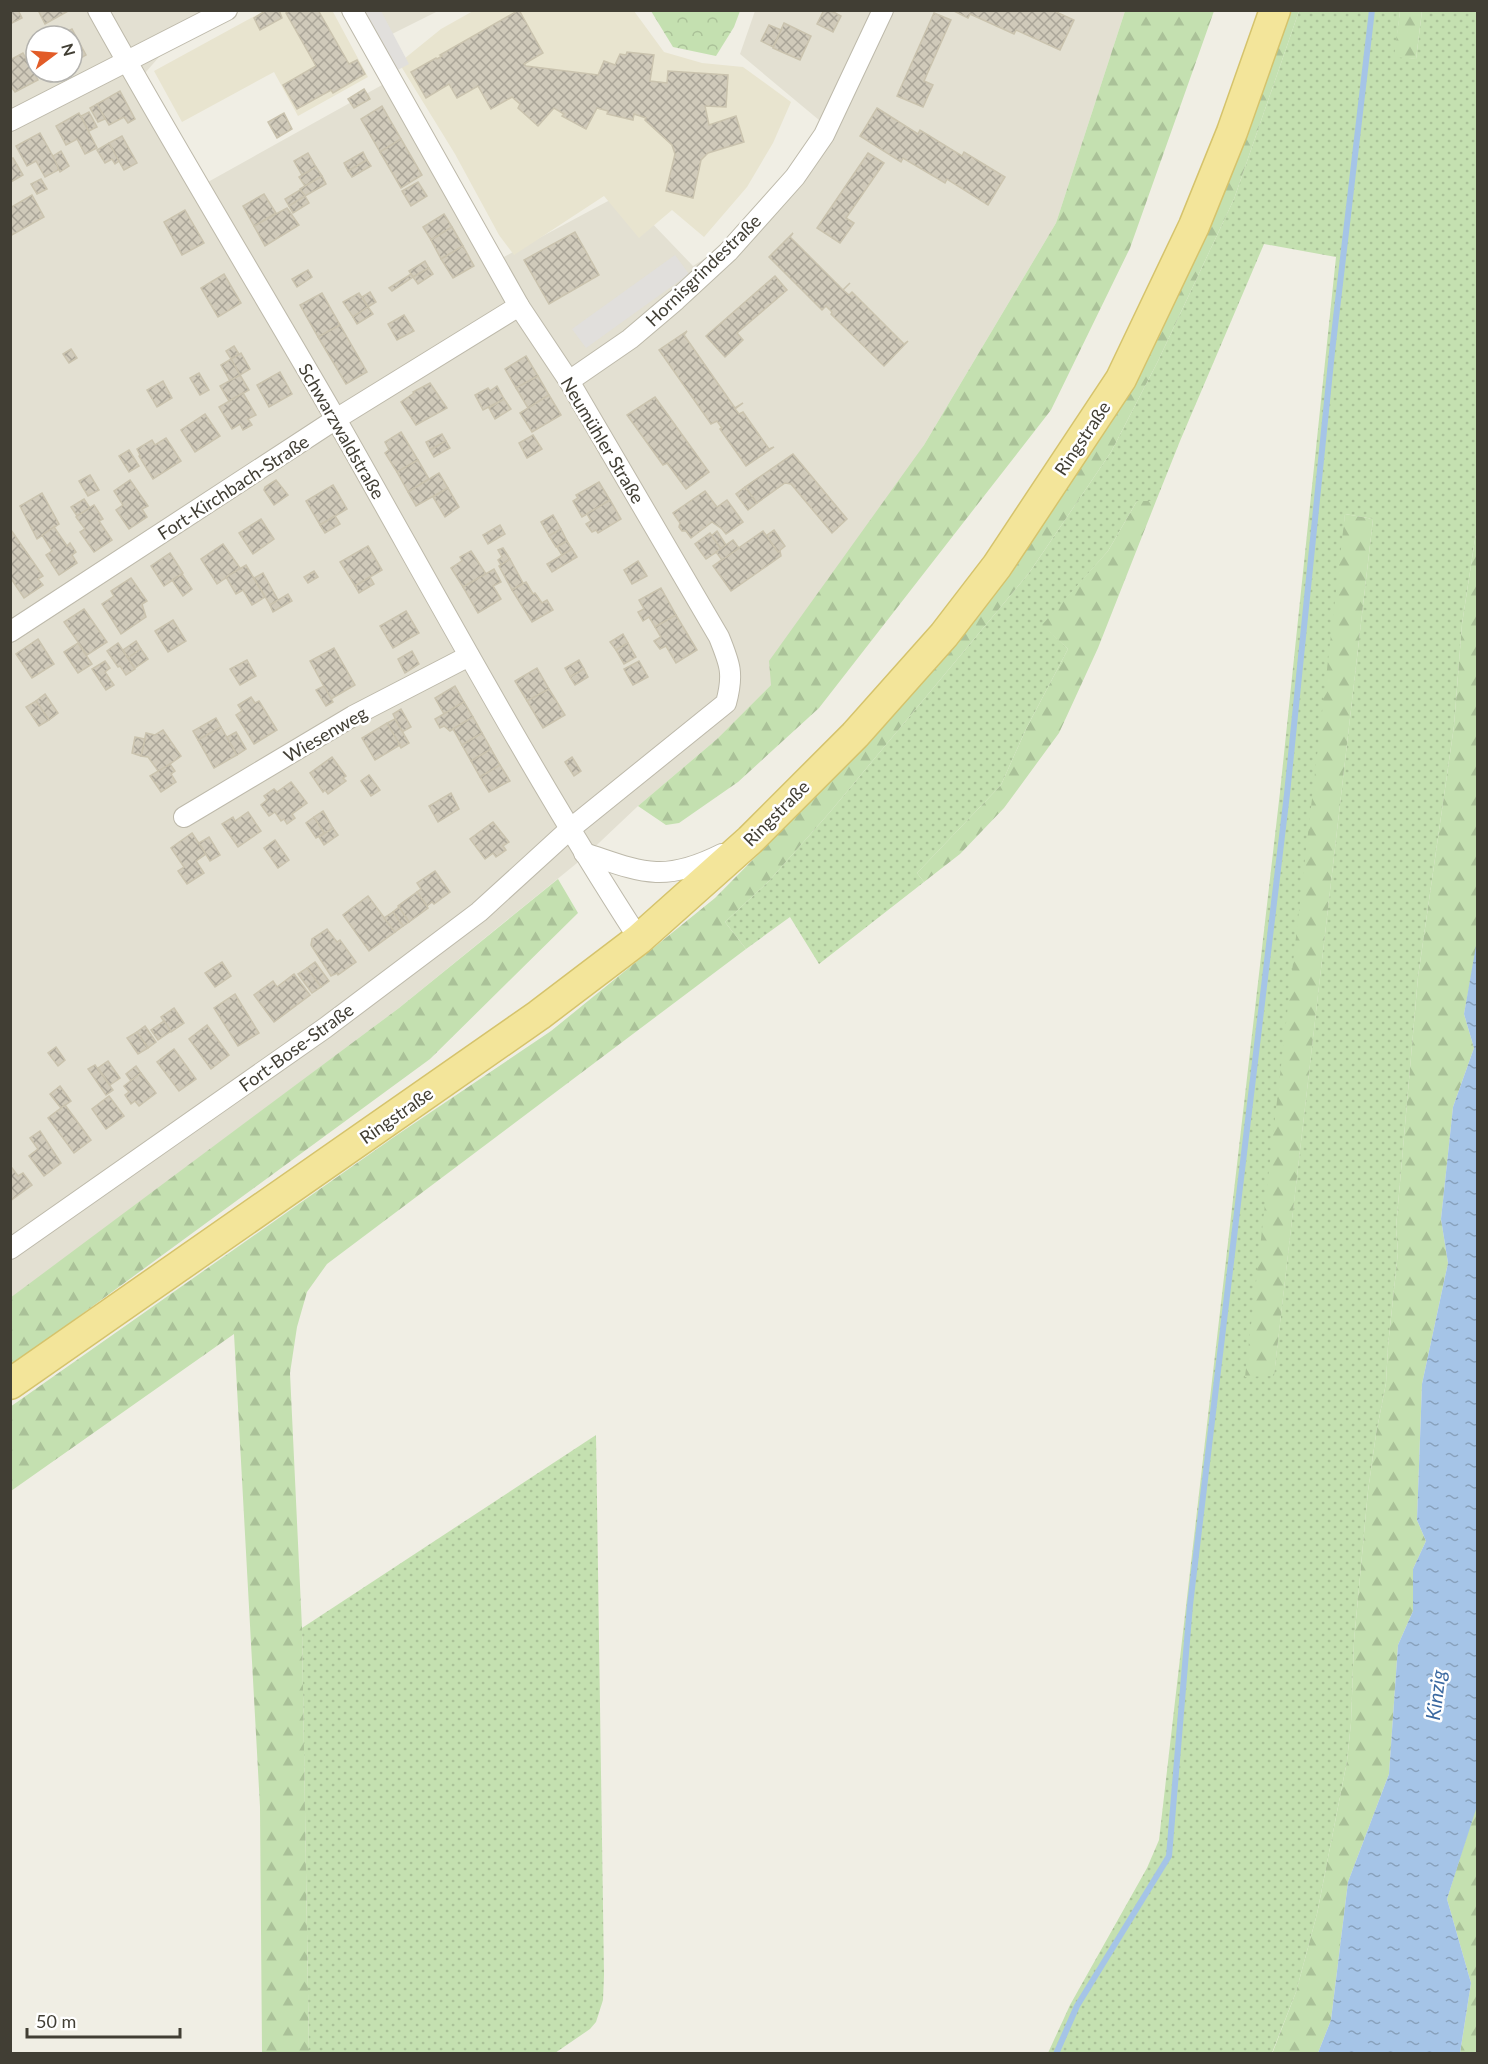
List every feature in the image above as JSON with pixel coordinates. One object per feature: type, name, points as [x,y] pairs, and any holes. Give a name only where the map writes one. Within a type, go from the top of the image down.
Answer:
[{"type":"main road","name":"Ringstraße","points":[[10,1384],[539,1015],[639,939],[750,840],[855,735],[944,635],[997,567],[1121,379],[1194,226],[1233,132],[1275,10]]},
{"type":"street","name":"Schwarzwaldstraße","points":[[98,10],[336,420],[469,656],[584,853],[639,939]]},
{"type":"street","points":[[10,121],[227,10]]},
{"type":"street","name":"Neumühler Straße","points":[[352,10],[519,306],[569,381],[719,637],[728,660],[732,682],[726,703],[570,829]]},
{"type":"street","name":"Hornisgrindestraße","points":[[569,381],[630,339],[676,300],[728,252],[795,177],[824,135],[883,10]]},
{"type":"street","name":"Fort-Kirchbach-Straße","points":[[10,632],[336,420],[519,306]]},
{"type":"street","name":"Wiesenweg","points":[[184,818],[353,716],[469,656]]},
{"type":"street","name":"Fort-Bose-Straße","points":[[10,1249],[325,1028],[479,912],[570,829]]},
{"type":"street","points":[[584,853],[625,866],[656,872],[700,865],[750,840]]},
{"type":"shaded area","points":[[332,10],[368,77],[298,116],[274,72],[182,122],[154,71],[264,11]]},
{"type":"shaded area","points":[[11,11],[229,11],[173,41],[145,73],[199,187],[391,80],[502,258],[623,193],[693,266],[775,214],[825,125],[740,54],[755,11],[1125,11],[1056,223],[924,445],[771,685],[717,739],[638,806],[582,859],[399,1008],[11,1298]]},
{"type":"shaded area","points":[[361,11],[381,11],[409,64],[394,72]]},
{"type":"shaded area","points":[[372,11],[438,11],[392,34]]},
{"type":"shaded area","points":[[473,11],[634,11],[664,52],[702,63],[743,67],[791,102],[773,143],[747,187],[704,237],[672,210],[639,238],[604,196],[514,255],[499,235],[455,154],[399,63],[441,29]]},
{"type":"shaded area","points":[[675,255],[689,274],[586,348],[572,329]]},
{"type":"green space","points":[[651,11],[740,11],[734,27],[716,56],[673,47]]},
{"type":"green space","points":[[1125,11],[1214,11],[1130,248],[1051,410],[819,708],[738,782],[679,823],[666,825],[638,806],[717,739],[771,685],[769,661],[924,445],[1056,223]]},
{"type":"green space","points":[[1284,11],[1299,11],[1234,199],[1158,361],[1111,452],[1029,573],[830,812],[769,881],[725,922],[746,949],[327,1264],[307,1292],[297,1327],[290,1373],[302,1628],[309,2053],[262,2053],[260,1807],[234,1334],[11,1491],[10,1407],[394,1137],[551,1031],[715,898],[810,802],[913,689],[1051,506]]},
{"type":"green space","points":[[1299,11],[1400,11],[1395,56],[1416,59],[1422,11],[1477,11],[1477,526],[1462,624],[1454,726],[1418,977],[1396,1228],[1398,1252],[1386,1383],[1368,1491],[1354,1641],[1347,1761],[1317,1914],[1296,1992],[1272,2053],[1048,2053],[1070,2005],[1147,1868],[1159,1840],[1280,792],[1336,257],[1264,244],[1156,501],[1137,501],[1108,551],[1043,625],[1068,649],[1026,729],[1001,785],[917,873],[924,882],[819,964],[790,917],[746,949],[725,922],[769,881],[830,812],[1029,573],[1111,452],[1158,361],[1234,199]],"holes":[[[1345,514],[1373,519],[1274,1375]]]},
{"type":"green space","points":[[1400,11],[1422,11],[1416,59],[1394,57]]},
{"type":"green space","points":[[1137,501],[1156,501],[1098,648],[1059,733],[1004,808],[960,854],[924,882],[917,873],[1001,785],[1026,729],[1068,649],[1042,625],[1108,551]]},
{"type":"green space","points":[[1345,514],[1373,519],[1274,1376],[1245,1377]]},
{"type":"green space","points":[[1477,526],[1478,940],[1464,1014],[1474,1048],[1453,1107],[1441,1219],[1448,1263],[1422,1384],[1417,1520],[1426,1541],[1413,1569],[1413,1611],[1398,1645],[1389,1774],[1348,1882],[1331,2020],[1318,2053],[1272,2054],[1296,1992],[1317,1914],[1347,1761],[1354,1641],[1368,1491],[1386,1383],[1398,1252],[1396,1228],[1418,977],[1454,726],[1462,624]]},
{"type":"green space","points":[[558,879],[578,913],[430,1059],[11,1366],[10,1298],[399,1008]]},
{"type":"green space","points":[[596,1435],[604,1975],[603,2000],[596,2022],[590,2029],[555,2053],[309,2053],[302,1628]]},
{"type":"green space","points":[[1477,1803],[1477,2053],[1460,2053],[1471,1983],[1447,1899]]},
{"type":"water","name":"Kinzig","points":[[1477,940],[1478,1803],[1447,1899],[1471,1983],[1460,2053],[1318,2053],[1331,2020],[1348,1882],[1389,1774],[1398,1645],[1413,1611],[1413,1569],[1426,1541],[1417,1520],[1422,1384],[1448,1263],[1441,1219],[1453,1107],[1474,1048],[1464,1014]]},
{"type":"building","points":[[10,10],[18,10],[22,18],[10,24]]},
{"type":"building","points":[[38,10],[70,10],[45,24]]},
{"type":"building","points":[[267,10],[279,10],[282,18],[260,30],[254,18]]},
{"type":"building","points":[[291,10],[318,10],[349,64],[357,60],[365,74],[333,93],[331,90],[297,109],[283,85],[316,66],[286,13]]},
{"type":"building","points":[[519,10],[543,53],[524,64],[526,66],[598,75],[604,61],[615,65],[620,54],[626,55],[627,52],[654,55],[650,81],[667,83],[668,71],[728,75],[726,107],[705,106],[709,125],[736,116],[744,142],[708,153],[701,160],[693,198],[666,191],[675,154],[672,145],[645,120],[646,118],[634,114],[633,120],[607,114],[608,111],[597,108],[586,129],[562,116],[564,114],[554,108],[538,126],[518,108],[520,104],[512,97],[491,109],[478,86],[457,98],[449,84],[426,98],[411,72]]},
{"type":"building","points":[[824,10],[830,10],[841,16],[833,32],[817,24]]},
{"type":"building","points":[[952,10],[1052,10],[1074,20],[1060,50],[1016,30],[1014,34],[970,14],[968,18]]},
{"type":"building","points":[[934,13],[951,20],[924,81],[933,85],[923,107],[897,96]]},
{"type":"building","points":[[784,23],[811,36],[800,60],[773,48]]},
{"type":"building","points":[[769,25],[781,30],[773,47],[761,41]]},
{"type":"building","points":[[23,53],[24,84],[30,84],[15,92],[10,85],[10,60]]},
{"type":"building","points":[[364,89],[370,99],[354,108],[348,99]]},
{"type":"building","points":[[120,91],[135,119],[128,123],[124,117],[109,125],[97,104]]},
{"type":"building","points":[[97,104],[105,119],[98,122],[90,108]]},
{"type":"building","points":[[382,106],[401,139],[380,152],[361,119]]},
{"type":"building","points":[[877,108],[918,134],[920,130],[962,156],[964,152],[1005,177],[988,205],[947,179],[945,183],[903,158],[901,162],[860,136]]},
{"type":"building","points":[[89,112],[97,127],[89,131],[81,116]]},
{"type":"building","points":[[79,113],[97,148],[85,154],[77,139],[66,145],[56,126]]},
{"type":"building","points":[[284,113],[292,129],[277,138],[268,122]]},
{"type":"building","points":[[40,133],[60,169],[45,177],[36,161],[27,166],[16,146]]},
{"type":"building","points":[[122,136],[137,163],[124,170],[109,143]]},
{"type":"building","points":[[401,139],[422,175],[401,188],[380,152]]},
{"type":"building","points":[[109,143],[119,161],[115,164],[112,159],[105,163],[97,150]]},
{"type":"building","points":[[61,151],[69,166],[60,172],[53,156]]},
{"type":"building","points":[[363,152],[367,160],[348,171],[344,163]]},
{"type":"building","points":[[308,153],[316,167],[302,175],[294,161]]},
{"type":"building","points":[[868,153],[884,163],[846,218],[854,223],[840,243],[817,228]]},
{"type":"building","points":[[13,158],[23,175],[11,182],[10,159]]},
{"type":"building","points":[[367,160],[371,166],[352,177],[348,171]]},
{"type":"building","points":[[316,167],[322,176],[305,186],[299,177]]},
{"type":"building","points":[[322,176],[326,184],[305,196],[300,189]]},
{"type":"building","points":[[41,179],[47,189],[37,194],[31,184]]},
{"type":"building","points":[[418,182],[427,196],[411,206],[402,191]]},
{"type":"building","points":[[300,190],[305,196],[289,206],[285,199]]},
{"type":"building","points":[[264,194],[276,213],[254,226],[243,206]]},
{"type":"building","points":[[32,195],[44,217],[10,236],[10,208]]},
{"type":"building","points":[[305,196],[309,203],[293,213],[289,206]]},
{"type":"building","points":[[287,208],[299,225],[265,246],[254,226]]},
{"type":"building","points":[[185,210],[204,243],[182,255],[164,222]]},
{"type":"building","points":[[444,214],[452,227],[431,240],[423,227]]},
{"type":"building","points":[[452,227],[463,246],[441,259],[431,240]]},
{"type":"building","points":[[575,232],[599,275],[549,304],[524,260]]},
{"type":"building","points":[[793,233],[790,237],[843,290],[849,295],[852,292],[904,344],[908,341],[884,366],[831,314],[832,312],[826,306],[822,310],[769,257]]},
{"type":"building","points":[[463,246],[474,266],[453,278],[441,259]]},
{"type":"building","points":[[425,261],[429,268],[413,277],[409,271]]},
{"type":"building","points":[[429,268],[433,274],[418,284],[413,277]]},
{"type":"building","points":[[308,270],[312,277],[297,287],[292,279]]},
{"type":"building","points":[[224,274],[241,303],[218,317],[201,288]]},
{"type":"building","points":[[411,274],[413,277],[392,291],[389,288]]},
{"type":"building","points":[[775,276],[787,290],[737,333],[743,340],[725,357],[706,336]]},
{"type":"building","points":[[370,292],[376,302],[368,307],[362,297]]},
{"type":"building","points":[[322,293],[340,325],[318,337],[300,305]]},
{"type":"building","points":[[359,293],[368,307],[353,317],[343,302]]},
{"type":"building","points":[[368,307],[373,314],[357,324],[353,317]]},
{"type":"building","points":[[404,315],[414,331],[397,340],[388,324]]},
{"type":"building","points":[[340,325],[367,372],[346,384],[318,337]]},
{"type":"building","points":[[687,331],[684,335],[735,408],[743,403],[735,409],[739,414],[743,412],[769,449],[774,447],[746,466],[720,429],[722,428],[717,421],[711,424],[659,350]]},
{"type":"building","points":[[234,346],[239,354],[231,359],[226,351]]},
{"type":"building","points":[[71,349],[77,358],[69,363],[63,354]]},
{"type":"building","points":[[241,353],[250,369],[240,375],[231,359]]},
{"type":"building","points":[[526,356],[538,376],[516,388],[505,369]]},
{"type":"building","points":[[231,359],[240,375],[230,381],[221,365]]},
{"type":"building","points":[[280,372],[292,394],[269,407],[257,385]]},
{"type":"building","points":[[199,373],[209,390],[200,395],[190,378]]},
{"type":"building","points":[[240,375],[249,390],[229,401],[220,386]]},
{"type":"building","points":[[538,376],[549,395],[528,408],[516,388]]},
{"type":"building","points":[[163,381],[172,398],[157,407],[147,390]]},
{"type":"building","points":[[430,383],[447,408],[416,425],[401,402]]},
{"type":"building","points":[[497,386],[504,399],[483,410],[475,395],[488,388],[490,391]]},
{"type":"building","points":[[243,393],[256,415],[248,419],[252,425],[243,430],[240,424],[232,429],[219,407]]},
{"type":"building","points":[[549,395],[561,415],[532,432],[520,413]]},
{"type":"building","points":[[655,397],[709,472],[686,489],[667,463],[663,465],[627,415]]},
{"type":"building","points":[[504,399],[511,409],[495,419],[489,408]]},
{"type":"building","points":[[205,414],[220,436],[195,452],[181,430]]},
{"type":"building","points":[[401,432],[418,460],[397,472],[385,453],[389,450],[385,442]]},
{"type":"building","points":[[442,434],[446,441],[430,450],[426,442]]},
{"type":"building","points":[[533,435],[542,449],[527,458],[519,443]]},
{"type":"building","points":[[166,438],[181,461],[153,479],[137,449],[152,440],[155,445]]},
{"type":"building","points":[[446,441],[450,448],[434,457],[430,450]]},
{"type":"building","points":[[129,450],[139,466],[129,472],[119,456]]},
{"type":"building","points":[[793,454],[847,519],[832,533],[791,484],[785,483],[757,503],[745,487]]},
{"type":"building","points":[[418,460],[429,479],[408,492],[397,472]]},
{"type":"building","points":[[439,473],[448,488],[416,506],[408,492]]},
{"type":"building","points":[[90,475],[99,490],[88,496],[79,481]]},
{"type":"building","points":[[130,480],[148,506],[142,509],[147,517],[129,529],[116,510],[123,505],[114,491]]},
{"type":"building","points":[[276,480],[288,495],[274,505],[264,490]]},
{"type":"building","points":[[599,482],[610,500],[582,517],[573,501],[578,498],[576,495]]},
{"type":"building","points":[[333,485],[347,509],[320,525],[306,501]]},
{"type":"building","points":[[745,487],[757,503],[748,510],[736,494]]},
{"type":"building","points":[[448,488],[459,507],[445,517],[433,497]]},
{"type":"building","points":[[705,491],[717,507],[727,500],[743,522],[726,534],[712,522],[691,538],[679,527],[680,523],[673,513]]},
{"type":"building","points":[[42,493],[59,524],[37,539],[20,506]]},
{"type":"building","points":[[84,499],[90,508],[77,516],[71,507]]},
{"type":"building","points":[[610,500],[621,519],[598,533],[596,530],[592,532],[586,524],[591,521],[587,514]]},
{"type":"building","points":[[94,505],[103,519],[99,521],[112,540],[94,552],[80,532],[85,529],[76,517]]},
{"type":"building","points":[[553,515],[561,529],[549,536],[541,522]]},
{"type":"building","points":[[335,516],[340,524],[325,533],[320,525]]},
{"type":"building","points":[[261,519],[274,539],[253,554],[239,533]]},
{"type":"building","points":[[500,525],[505,534],[488,544],[483,535]]},
{"type":"building","points":[[54,527],[67,546],[70,543],[76,552],[72,555],[77,563],[59,575],[46,555],[52,551],[42,535]]},
{"type":"building","points":[[561,529],[567,541],[556,547],[549,536]]},
{"type":"building","points":[[11,530],[43,576],[38,579],[43,585],[24,598],[10,577]]},
{"type":"building","points":[[774,530],[785,546],[778,552],[766,536]]},
{"type":"building","points":[[717,531],[726,545],[721,549],[711,536]]},
{"type":"building","points":[[763,531],[778,552],[780,551],[781,556],[731,591],[713,566]]},
{"type":"building","points":[[710,533],[721,549],[706,559],[695,544]]},
{"type":"building","points":[[733,540],[739,548],[722,560],[716,552]]},
{"type":"building","points":[[567,541],[572,549],[562,555],[557,547]]},
{"type":"building","points":[[223,544],[240,568],[217,584],[201,559]]},
{"type":"building","points":[[368,546],[382,570],[355,586],[340,562]]},
{"type":"building","points":[[503,548],[510,559],[501,565],[498,560],[502,557],[498,550]]},
{"type":"building","points":[[572,549],[577,557],[552,572],[547,564]]},
{"type":"building","points":[[471,551],[486,574],[463,587],[451,568],[462,561],[460,557]]},
{"type":"building","points":[[170,553],[183,573],[164,586],[151,566]]},
{"type":"building","points":[[510,559],[523,583],[512,590],[499,566]]},
{"type":"building","points":[[638,561],[647,576],[632,584],[624,570]]},
{"type":"building","points":[[246,565],[265,597],[252,605],[243,590],[236,594],[226,577]]},
{"type":"building","points":[[494,569],[501,582],[493,586],[501,599],[478,613],[463,587]]},
{"type":"building","points":[[314,571],[318,577],[308,583],[304,577]]},
{"type":"building","points":[[263,573],[278,600],[270,605],[254,578]]},
{"type":"building","points":[[182,574],[192,589],[183,596],[172,580]]},
{"type":"building","points":[[370,577],[374,584],[359,593],[355,586]]},
{"type":"building","points":[[131,578],[147,601],[142,604],[146,617],[121,634],[102,604],[114,596],[111,591]]},
{"type":"building","points":[[526,582],[533,594],[535,593],[542,603],[547,600],[553,610],[532,622],[512,590]]},
{"type":"building","points":[[661,588],[676,615],[655,627],[649,617],[643,621],[638,612],[644,609],[639,600]]},
{"type":"building","points":[[288,594],[292,601],[273,612],[270,605]]},
{"type":"building","points":[[84,609],[107,642],[87,655],[64,622]]},
{"type":"building","points":[[406,611],[419,633],[393,648],[380,626]]},
{"type":"building","points":[[676,615],[697,650],[676,663],[666,646],[660,649],[654,641],[661,637],[655,627]]},
{"type":"building","points":[[173,620],[186,641],[168,652],[155,631]]},
{"type":"building","points":[[623,634],[628,643],[616,650],[610,642]]},
{"type":"building","points":[[38,639],[54,664],[32,678],[16,654]]},
{"type":"building","points":[[136,641],[141,649],[128,658],[123,650]]},
{"type":"building","points":[[78,643],[92,664],[78,673],[64,652]]},
{"type":"building","points":[[118,643],[135,669],[126,675],[107,651]]},
{"type":"building","points":[[628,643],[636,657],[624,664],[616,650]]},
{"type":"building","points":[[334,648],[355,685],[331,699],[310,661]]},
{"type":"building","points":[[141,649],[148,659],[135,668],[128,658]]},
{"type":"building","points":[[412,651],[419,664],[405,673],[398,659]]},
{"type":"building","points":[[247,660],[256,676],[240,685],[230,669]]},
{"type":"building","points":[[579,660],[584,669],[570,677],[565,668]]},
{"type":"building","points":[[105,661],[110,668],[105,672],[114,685],[106,690],[92,669]]},
{"type":"building","points":[[639,661],[648,677],[633,685],[624,669]]},
{"type":"building","points":[[537,668],[549,689],[527,701],[515,681]]},
{"type":"building","points":[[584,669],[588,677],[575,685],[570,677]]},
{"type":"building","points":[[324,686],[333,702],[326,706],[316,690]]},
{"type":"building","points":[[455,686],[464,702],[444,714],[435,698]]},
{"type":"building","points":[[549,689],[565,715],[543,728],[527,701]]},
{"type":"building","points":[[45,694],[58,713],[49,720],[36,701]]},
{"type":"building","points":[[251,697],[255,703],[259,701],[277,730],[254,744],[236,715],[242,711],[238,705]]},
{"type":"building","points":[[36,701],[49,720],[39,726],[26,707]]},
{"type":"building","points":[[464,702],[473,717],[450,731],[444,726],[440,728],[435,719]]},
{"type":"building","points":[[401,709],[411,727],[402,732],[393,714]]},
{"type":"building","points":[[473,717],[482,733],[462,745],[453,729]]},
{"type":"building","points":[[216,718],[221,727],[198,740],[193,731]]},
{"type":"building","points":[[395,719],[409,743],[401,748],[387,723]]},
{"type":"building","points":[[387,723],[400,745],[375,760],[362,738]]},
{"type":"building","points":[[221,727],[237,755],[214,768],[198,740]]},
{"type":"building","points":[[163,730],[181,756],[159,772],[148,757],[141,756],[146,733],[155,735]]},
{"type":"building","points":[[236,732],[246,749],[237,755],[227,737]]},
{"type":"building","points":[[482,733],[491,749],[471,761],[462,745]]},
{"type":"building","points":[[135,737],[145,739],[141,756],[132,753]]},
{"type":"building","points":[[491,749],[500,765],[480,777],[471,761]]},
{"type":"building","points":[[332,757],[346,776],[343,778],[346,781],[328,794],[325,790],[323,792],[310,773]]},
{"type":"building","points":[[572,757],[581,771],[574,776],[565,762]]},
{"type":"building","points":[[170,764],[175,771],[171,774],[176,782],[161,792],[150,776]]},
{"type":"building","points":[[500,765],[510,781],[489,792],[480,777]]},
{"type":"building","points":[[369,775],[380,790],[371,796],[361,781]]},
{"type":"building","points":[[291,782],[307,803],[292,814],[295,818],[287,824],[284,819],[281,821],[275,812],[269,816],[261,805],[267,800],[264,796],[274,789],[277,792]]},
{"type":"building","points":[[451,793],[459,809],[438,822],[429,806]]},
{"type":"building","points":[[323,811],[333,828],[325,834],[314,817]]},
{"type":"building","points":[[248,812],[261,831],[238,847],[222,824],[233,817],[235,821]]},
{"type":"building","points":[[314,817],[324,833],[316,838],[306,823]]},
{"type":"building","points":[[493,822],[509,842],[503,846],[506,850],[496,857],[493,853],[485,859],[470,839]]},
{"type":"building","points":[[333,828],[338,835],[324,845],[319,837]]},
{"type":"building","points":[[192,833],[206,854],[196,861],[204,873],[187,884],[178,871],[184,867],[171,848]]},
{"type":"building","points":[[209,837],[220,855],[210,861],[199,843]]},
{"type":"building","points":[[275,840],[289,860],[278,868],[264,848]]},
{"type":"building","points":[[435,871],[450,892],[434,904],[432,902],[427,906],[417,892],[421,889],[417,883]]},
{"type":"building","points":[[417,892],[428,908],[409,922],[398,906]]},
{"type":"building","points":[[368,896],[395,932],[369,951],[343,915]]},
{"type":"building","points":[[399,907],[409,922],[403,926],[393,912]]},
{"type":"building","points":[[393,912],[403,926],[395,932],[384,918]]},
{"type":"building","points":[[327,929],[337,942],[340,940],[356,962],[338,975],[337,973],[331,976],[311,945],[312,939]]},
{"type":"building","points":[[222,962],[231,976],[215,987],[205,973]]},
{"type":"building","points":[[315,962],[329,981],[321,987],[307,968]]},
{"type":"building","points":[[307,968],[321,987],[312,993],[298,974]]},
{"type":"building","points":[[294,974],[310,995],[274,1022],[254,995],[273,981],[277,987]]},
{"type":"building","points":[[235,994],[259,1033],[238,1046],[214,1008]]},
{"type":"building","points":[[174,1008],[184,1023],[171,1032],[161,1017]]},
{"type":"building","points":[[164,1021],[171,1031],[158,1040],[151,1030]]},
{"type":"building","points":[[207,1025],[229,1055],[211,1069],[189,1039]]},
{"type":"building","points":[[145,1026],[156,1042],[148,1048],[137,1032]]},
{"type":"building","points":[[137,1032],[148,1048],[138,1054],[127,1038]]},
{"type":"building","points":[[56,1047],[65,1060],[58,1066],[48,1053]]},
{"type":"building","points":[[174,1049],[196,1079],[179,1091],[157,1062]]},
{"type":"building","points":[[108,1061],[120,1078],[110,1085],[98,1068]]},
{"type":"building","points":[[95,1065],[113,1090],[106,1095],[88,1069]]},
{"type":"building","points":[[136,1066],[141,1073],[131,1081],[126,1074]]},
{"type":"building","points":[[141,1073],[156,1093],[139,1106],[135,1101],[131,1104],[125,1095],[129,1092],[124,1086]]},
{"type":"building","points":[[60,1086],[71,1101],[61,1108],[50,1094]]},
{"type":"building","points":[[109,1096],[124,1116],[106,1129],[92,1109]]},
{"type":"building","points":[[65,1105],[91,1140],[74,1153],[48,1118]]},
{"type":"building","points":[[40,1131],[61,1163],[44,1176],[29,1156],[38,1149],[30,1138]]},
{"type":"building","points":[[12,1168],[18,1176],[23,1173],[32,1185],[10,1201],[10,1169]]},
{"type":"waterway","points":[[1056,2054],[1077,2006],[1169,1856],[1190,1605],[1287,794],[1332,352],[1372,10]]}]
